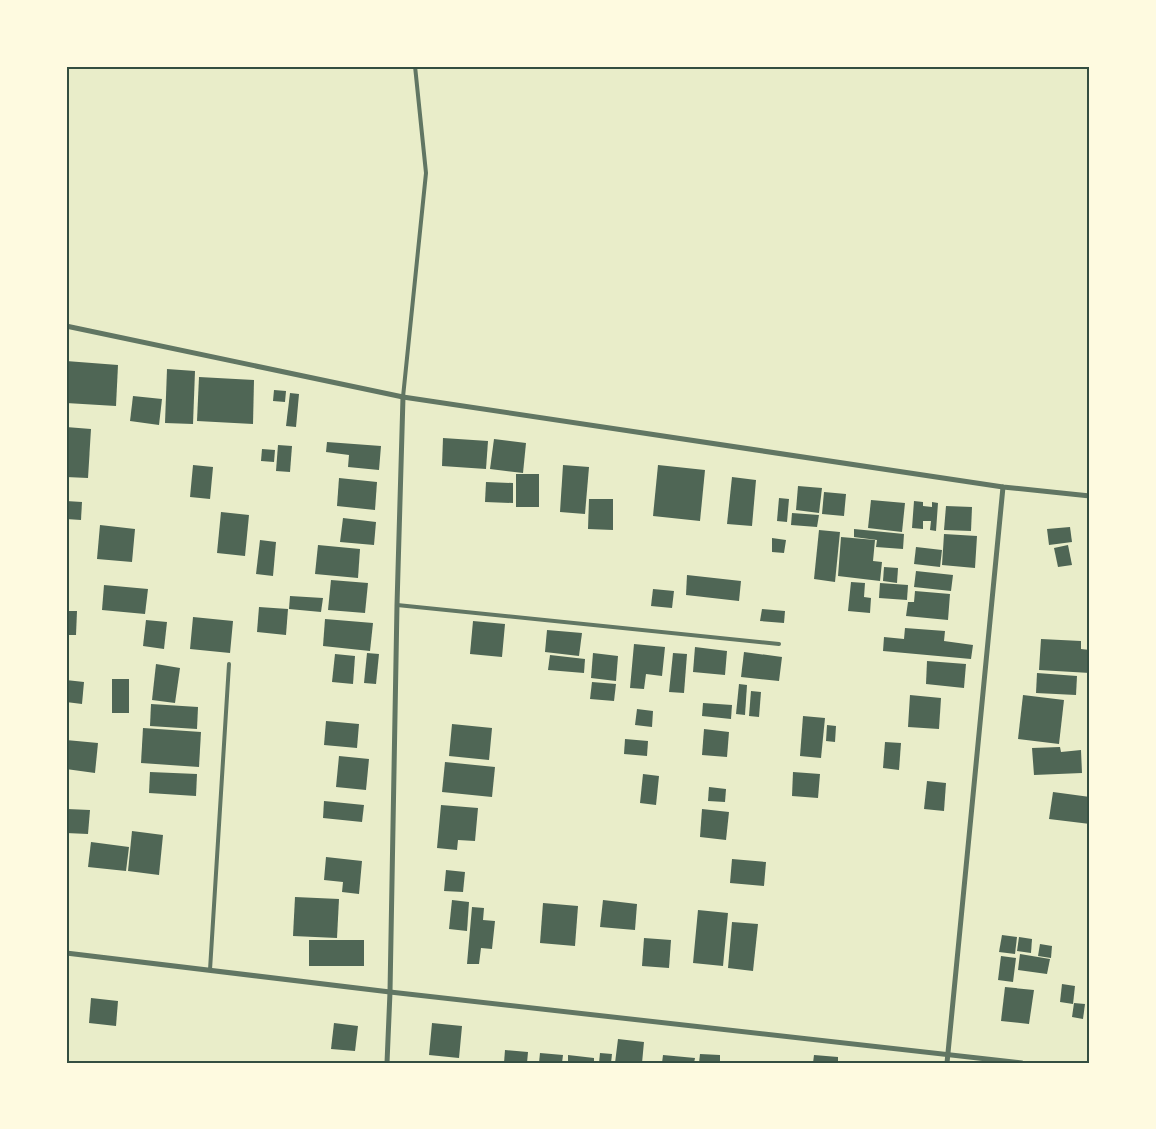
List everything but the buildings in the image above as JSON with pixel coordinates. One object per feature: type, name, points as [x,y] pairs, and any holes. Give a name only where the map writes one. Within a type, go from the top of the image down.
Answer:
[{"type":"street","points":[[66,326],[404,397],[1003,487],[1090,496]]},
{"type":"street","points":[[387,1063],[390,992],[396,605],[404,397]]},
{"type":"street","points":[[947,1063],[1003,487]]},
{"type":"street","points":[[66,953],[390,992],[1022,1063]]},
{"type":"lane","points":[[404,397],[426,173],[415,66]]},
{"type":"lane","points":[[396,605],[779,644]]},
{"type":"lane","points":[[210,970],[229,664]]}]
